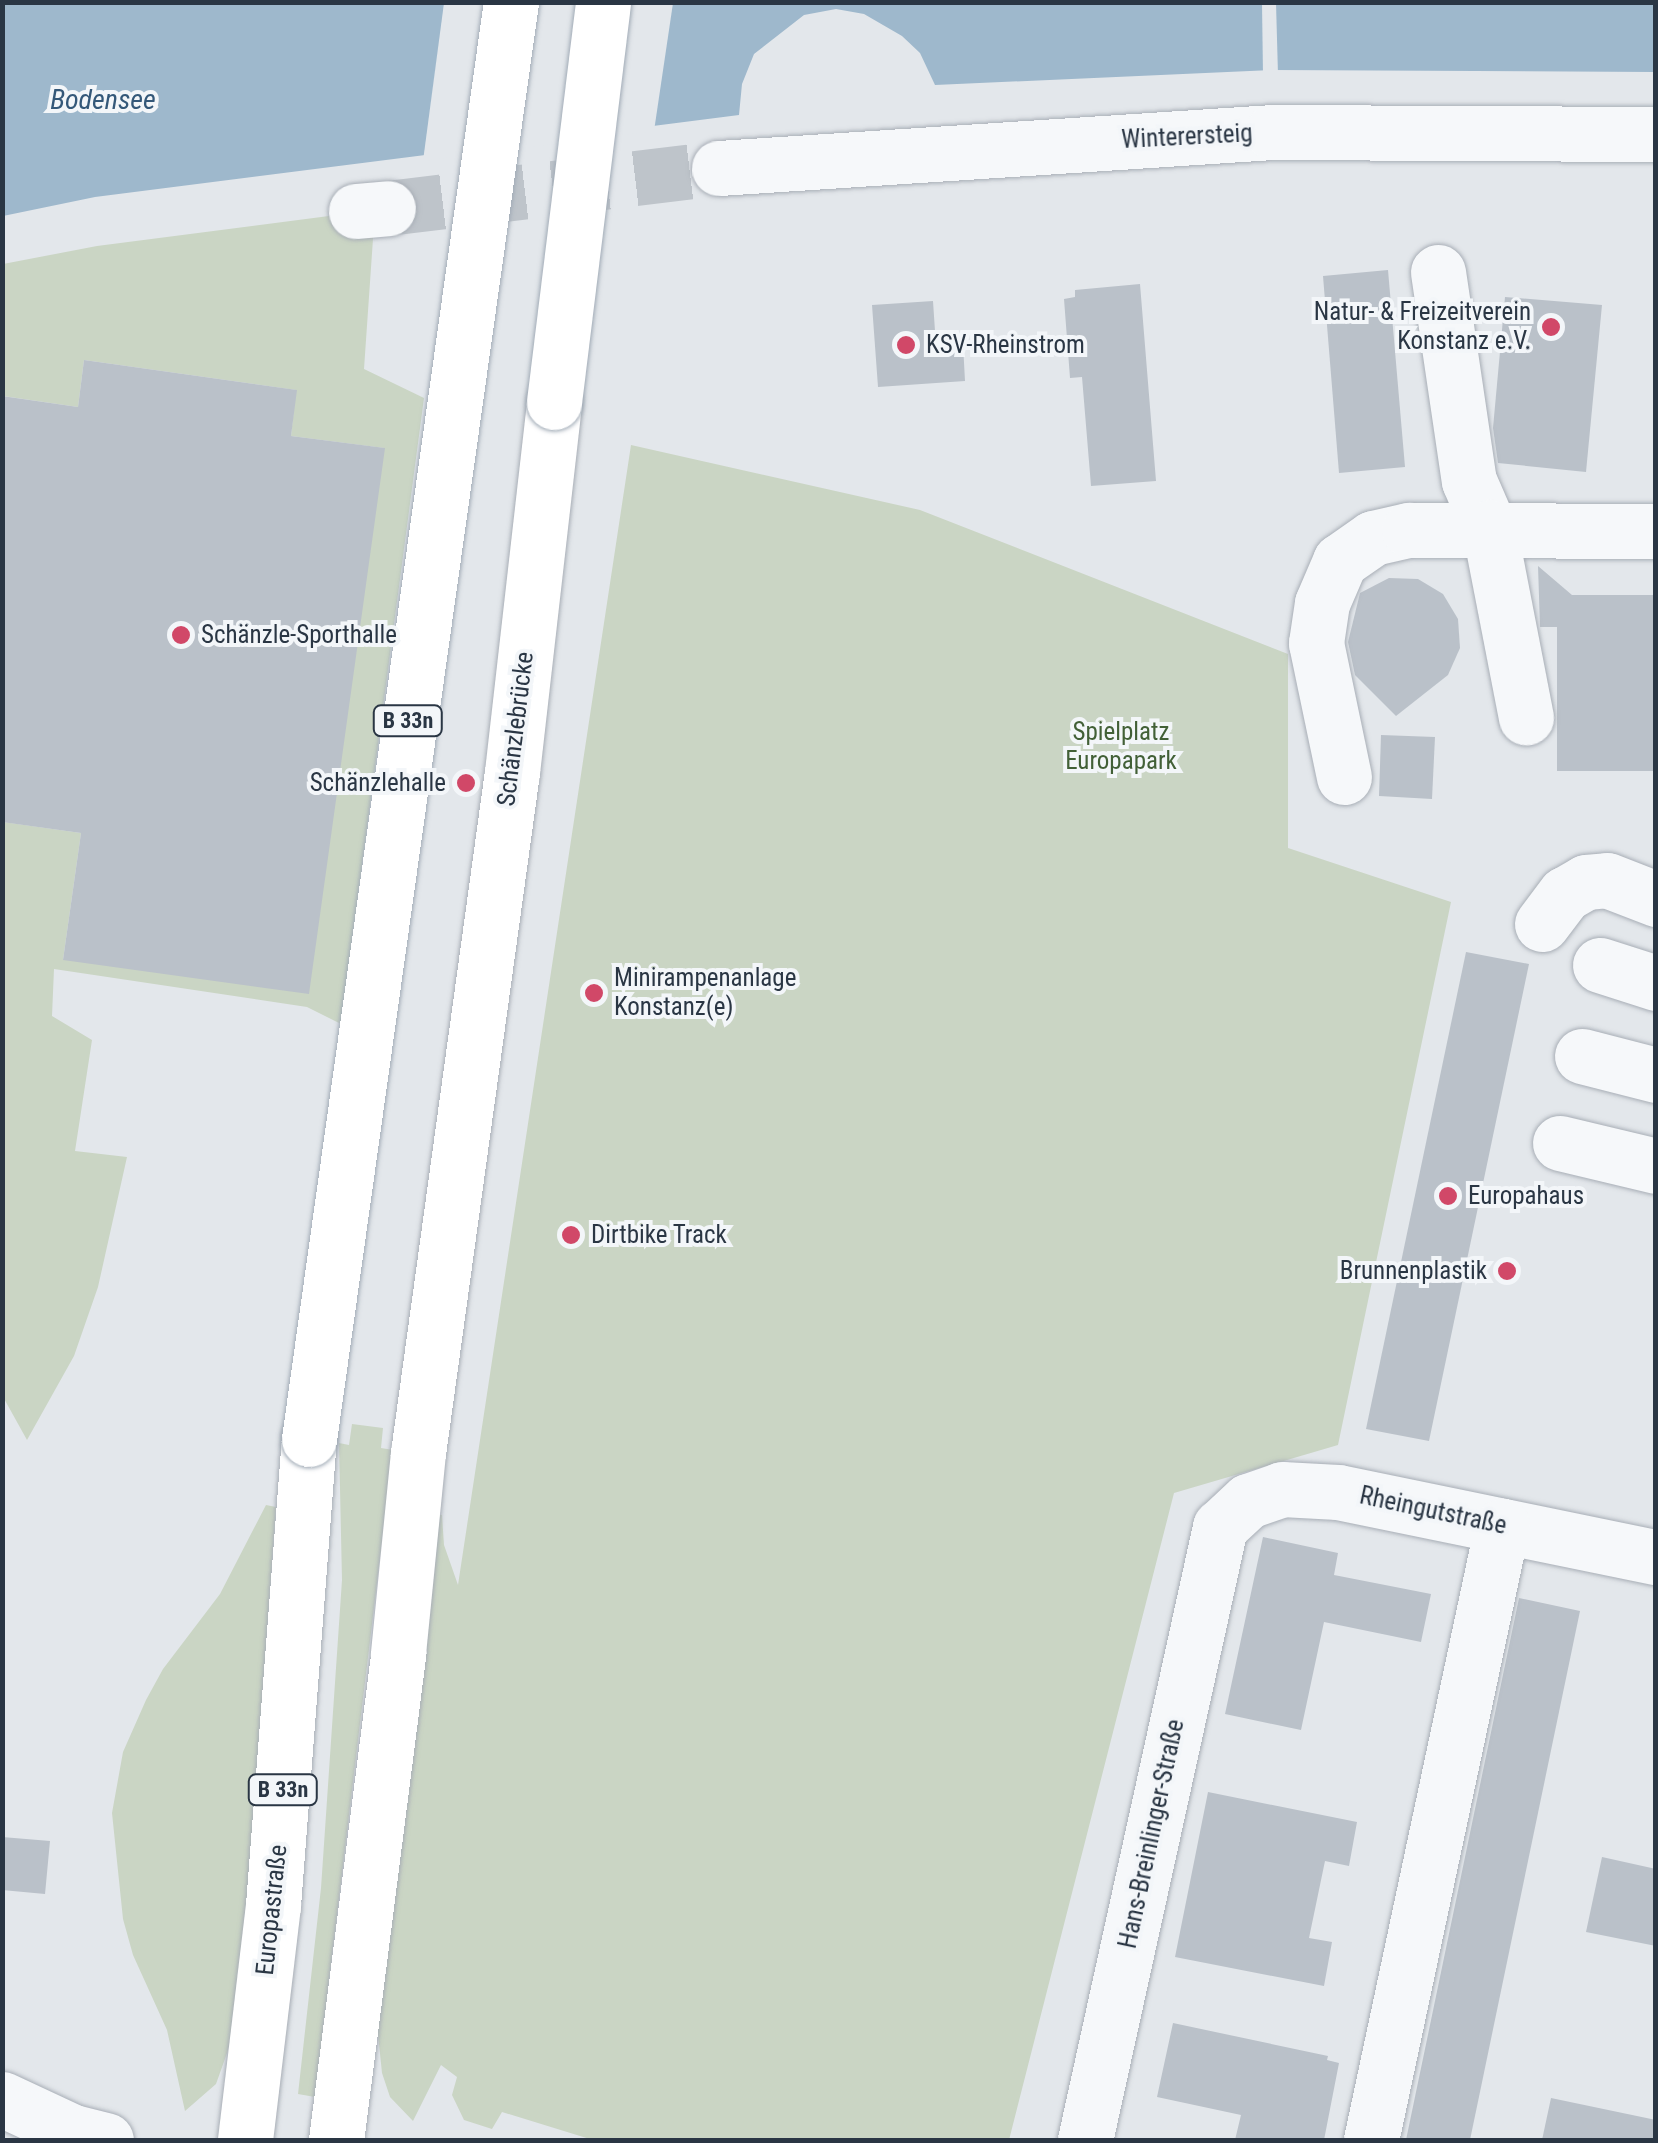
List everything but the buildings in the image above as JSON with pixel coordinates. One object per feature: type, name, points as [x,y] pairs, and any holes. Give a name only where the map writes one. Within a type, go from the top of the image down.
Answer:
[{"type":"main road","name":"Europastraße","points":[[244,2140],[278,1849],[310,1439],[511,2]]},
{"type":"main road","name":"Schänzlebrücke","points":[[336,2140],[396,1672],[418,1454],[512,772],[603,2]]},
{"type":"street","name":"Winterersteig","points":[[719,168],[1272,132],[1656,134]]},
{"type":"street","points":[[1438,272],[1468,481],[1490,527],[1526,717]]},
{"type":"street","points":[[1344,777],[1316,643],[1322,602],[1340,561],[1372,538],[1408,530],[1656,530]]},
{"type":"street","points":[[1542,924],[1564,894],[1586,882],[1607,880],[1656,899]]},
{"type":"street","points":[[1600,965],[1656,983]]},
{"type":"street","points":[[1582,1056],[1656,1075]]},
{"type":"street","points":[[1560,1144],[1656,1166]]},
{"type":"street","name":"Rheingutstraße","points":[[1220,1527],[1248,1501],[1282,1489],[1338,1492],[1656,1557]]},
{"type":"street","points":[[1371,2140],[1502,1526]]},
{"type":"street","name":"Hans-Breinlinger-Straße","points":[[1085,2140],[1220,1527]]},
{"type":"street","points":[[2,2099],[72,2132],[106,2140]]},
{"type":"green space","points":[[375,210],[364,369],[424,398],[341,1024],[307,1007],[54,969],[52,1016],[92,1040],[75,1151],[127,1157],[98,1287],[74,1356],[27,1440],[2,1395],[3,822],[81,833],[63,960],[384,448],[291,436],[296,390],[84,360],[78,407],[3,396],[3,264],[97,246]]},
{"type":"green space","name":"Spielplatz Europapark","points":[[631,445],[920,510],[1288,654],[1288,848],[1451,902],[1338,1445],[1174,1493],[1009,2140],[593,2140],[502,2112],[492,2129],[464,2120],[452,2095],[457,2077],[441,2065],[413,2121],[390,2097],[382,2073],[376,2015],[437,1515],[442,1515],[444,1545],[458,1585]]},
{"type":"green space","points":[[352,1424],[383,1428],[381,1448],[393,1450],[315,2097],[298,2094],[321,1888],[342,1580],[339,1443],[349,1445]]},
{"type":"green space","points":[[266,1505],[276,1507],[248,1896],[232,2039],[216,2084],[185,2111],[167,2030],[133,1955],[123,1919],[112,1813],[123,1752],[146,1700],[163,1669],[220,1594]]},
{"type":"water","name":"Bodensee","points":[[3,3],[1655,3],[1655,72],[1273,70],[935,85],[920,53],[902,36],[864,14],[836,9],[804,15],[754,54],[742,84],[739,115],[95,197],[3,216]]},
{"type":"pier","points":[[444,3],[673,3],[654,131],[423,161]]},
{"type":"pier","points":[[1262,3],[1276,3],[1278,75],[1263,75]]},
{"type":"tunnel","points":[[388,208],[719,168]]},
{"type":"place","name":"Natur- & Freizeitverein Konstanz e.V.","points":[[1551,327]]},
{"type":"place","name":"KSV-Rheinstrom","points":[[906,345]]},
{"type":"place","name":"Schänzle-Sporthalle","points":[[181,635]]},
{"type":"place","name":"Schänzlehalle","points":[[466,783]]},
{"type":"place","name":"Minirampenanlage Konstanz(e)","points":[[594,993]]},
{"type":"place","name":"Europahaus","points":[[1448,1196]]},
{"type":"place","name":"Dirtbike Track","points":[[571,1235]]},
{"type":"place","name":"Brunnenplastik","points":[[1507,1271]]}]
